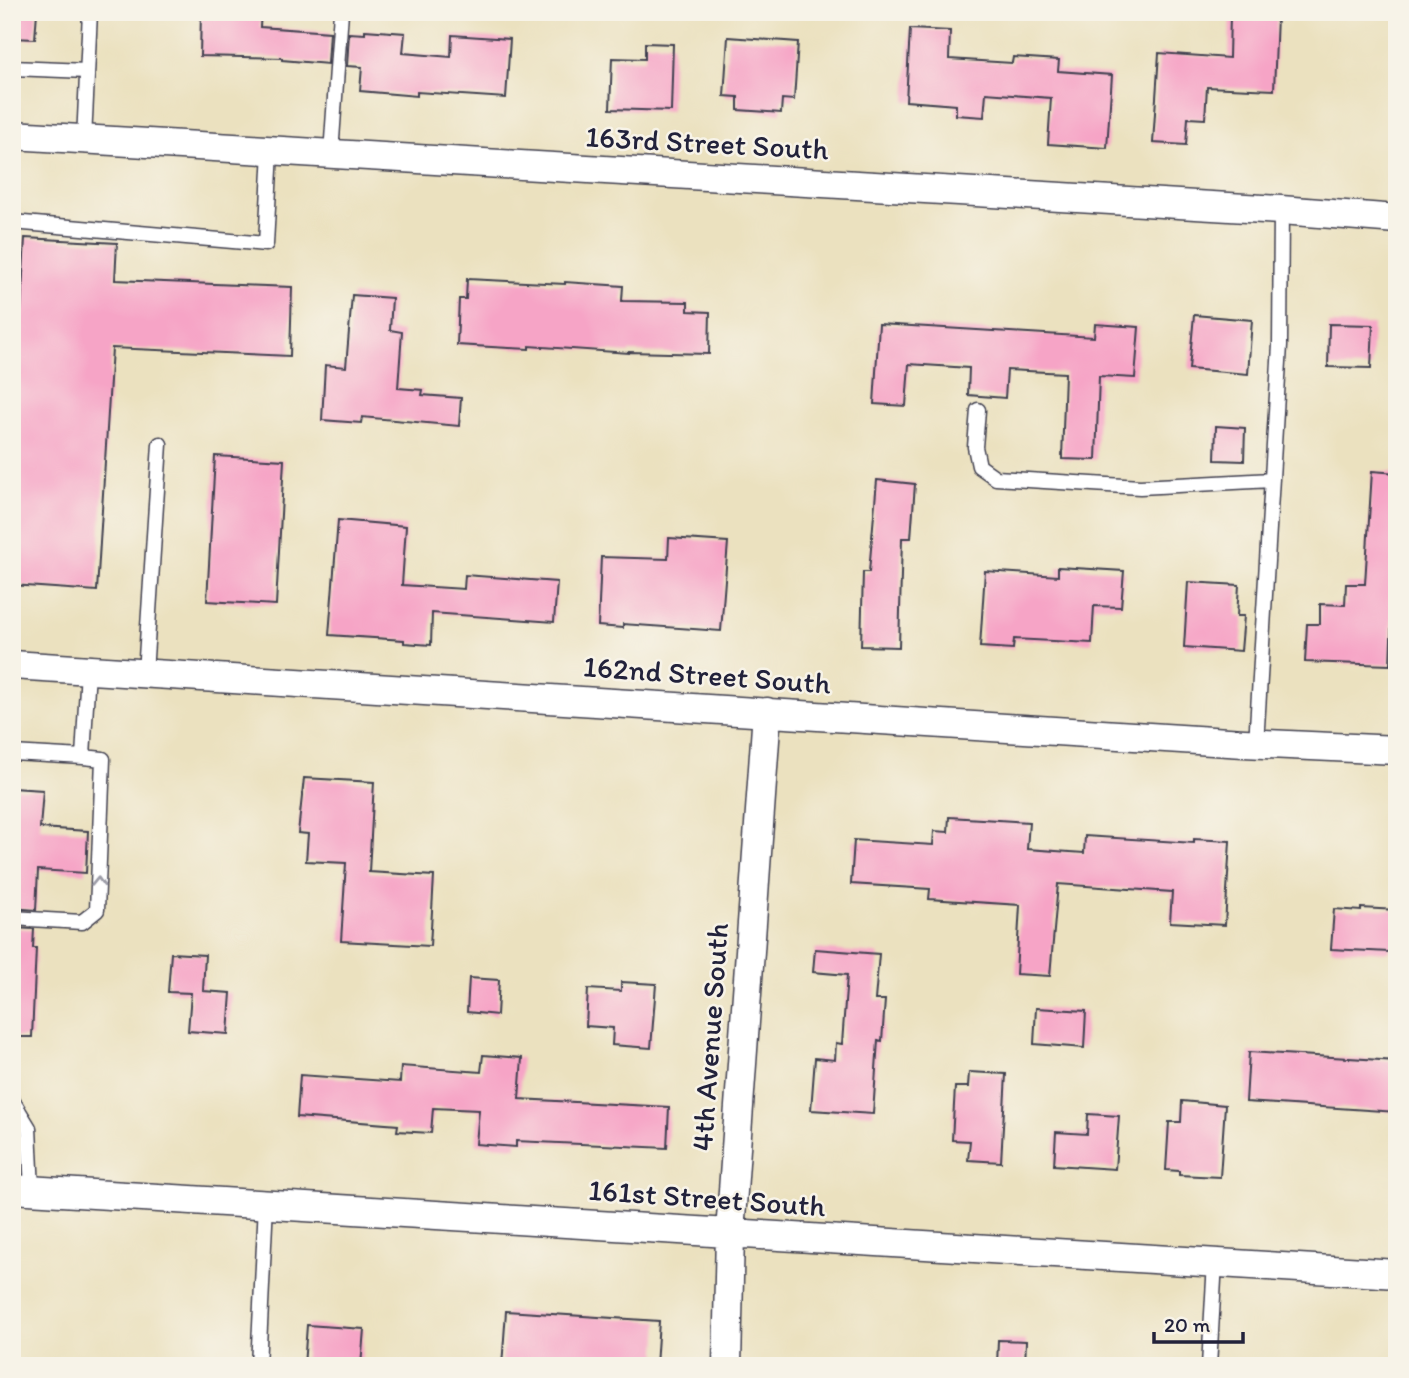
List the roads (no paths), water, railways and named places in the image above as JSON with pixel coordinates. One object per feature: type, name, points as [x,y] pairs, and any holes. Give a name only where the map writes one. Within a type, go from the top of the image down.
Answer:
[{"type":"street","name":"163rd Street South","points":[[12,135],[1397,219]]},
{"type":"street","name":"162nd Street South","points":[[12,665],[1256,744],[1397,750]]},
{"type":"street","name":"4th Avenue South","points":[[727,1366],[730,1233],[767,712]]},
{"type":"street","name":"161st Street South","points":[[22,1190],[1397,1274]]},
{"type":"lane","points":[[85,140],[90,12]]},
{"type":"lane","points":[[331,154],[341,12]]},
{"type":"lane","points":[[12,68],[87,71]]},
{"type":"lane","points":[[12,222],[266,244],[271,150]]},
{"type":"lane","points":[[1256,744],[1280,345],[1281,210]]},
{"type":"lane","points":[[978,410],[975,447],[979,466],[996,478],[1140,487],[1272,480]]},
{"type":"lane","points":[[145,673],[160,444]]},
{"type":"lane","points":[[83,757],[88,670]]},
{"type":"lane","points":[[12,753],[103,759],[97,910],[82,922],[12,919]]},
{"type":"lane","points":[[12,1100],[29,1128],[22,1190]]},
{"type":"lane","points":[[258,1366],[266,1204]]},
{"type":"lane","points":[[1209,1366],[1214,1262]]}]
